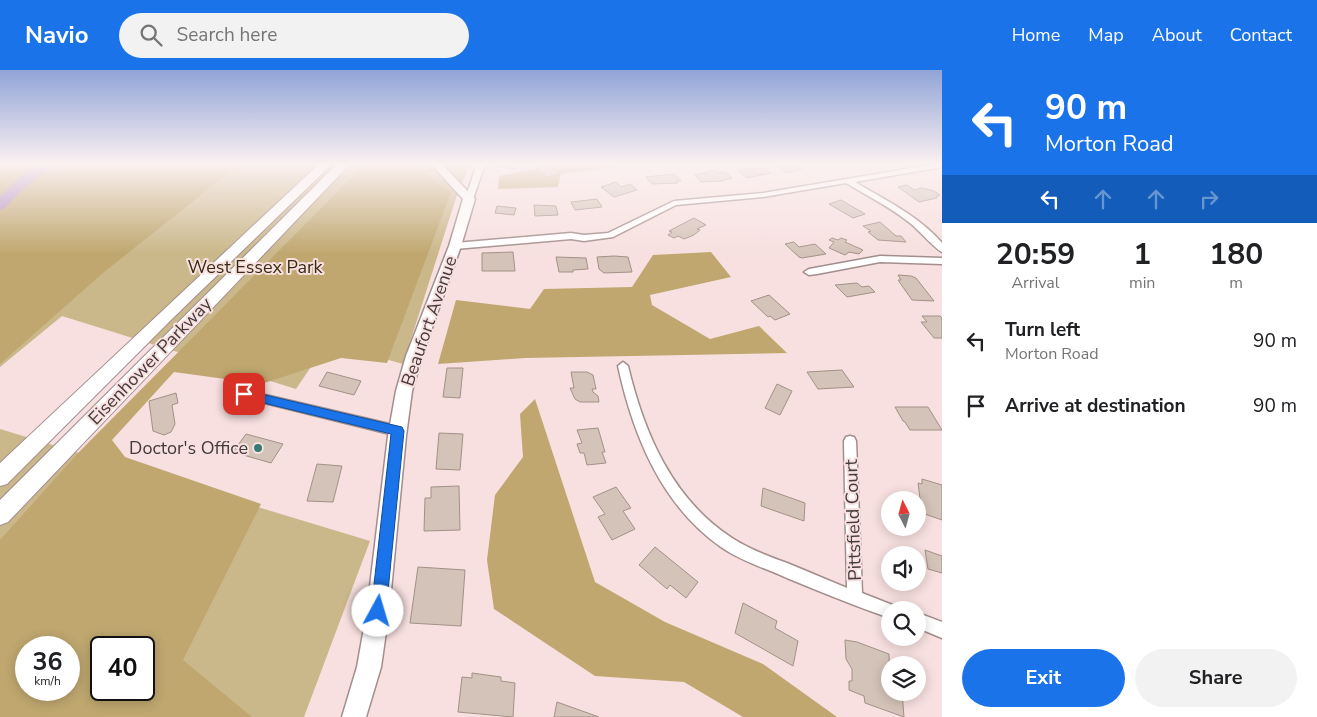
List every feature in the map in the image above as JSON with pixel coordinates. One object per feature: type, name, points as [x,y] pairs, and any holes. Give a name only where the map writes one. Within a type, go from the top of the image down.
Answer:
[{"type":"main road","name":"Eisenhower Parkway","points":[[0,477],[167,314],[294,194]]},
{"type":"main road","name":"Eisenhower Parkway","points":[[0,516],[314,194]]},
{"type":"street","points":[[464,194],[469,199]]},
{"type":"street","name":"Beaufort Avenue","points":[[354,717],[369,667],[378,611],[404,390],[471,194]]},
{"type":"street","points":[[454,246],[570,236],[584,238],[610,235],[674,203],[767,194]]},
{"type":"street","points":[[869,194],[921,227],[933,236],[942,249]]},
{"type":"street","points":[[809,272],[887,258],[942,261]]},
{"type":"street","points":[[623,366],[628,392],[648,446],[667,481],[702,522],[726,542],[758,559],[881,608]]},
{"type":"street","points":[[244,394],[398,431]]},
{"type":"street","name":"Pittsfield Court","points":[[850,441],[855,598]]},
{"type":"street","points":[[926,624],[942,630]]},
{"type":"green space","name":"West Essex Park","points":[[42,194],[458,194],[403,364],[327,343],[296,389],[62,316],[0,367],[0,223]]},
{"type":"green space","points":[[0,429],[370,541],[304,717],[0,717]]},
{"type":"shaded area","points":[[0,194],[202,194],[104,272],[0,364]]},
{"type":"shaded area","points":[[335,194],[450,194],[387,363],[341,358],[261,384],[174,372],[112,440],[125,457],[261,504],[183,660],[252,717],[0,717],[0,540],[80,451]]},
{"type":"shaded area","points":[[711,252],[731,277],[650,295],[652,305],[710,339],[759,326],[787,353],[525,358],[438,364],[456,300],[530,309],[544,289],[632,287],[653,255]]},
{"type":"shaded area","points":[[535,399],[595,582],[665,622],[763,664],[837,717],[743,717],[684,682],[595,676],[494,609],[487,560],[495,495],[523,457],[520,414]]},
{"type":"building","points":[[610,194],[623,194],[614,197]]},
{"type":"building","points":[[908,194],[940,195],[937,198],[919,202]]},
{"type":"building","points":[[597,199],[602,207],[575,210],[571,202]]},
{"type":"building","points":[[841,200],[865,214],[853,218],[829,204]]},
{"type":"building","points":[[534,205],[556,206],[558,215],[535,216]]},
{"type":"building","points":[[497,206],[516,208],[514,215],[495,213]]},
{"type":"building","points":[[694,218],[706,225],[697,229],[700,230],[694,235],[684,239],[668,235],[672,232],[669,231]]},
{"type":"building","points":[[880,222],[896,236],[901,236],[906,242],[878,240],[868,232],[871,231],[863,226]]},
{"type":"building","points":[[832,238],[847,240],[845,242],[863,250],[859,254],[849,252],[845,255],[829,248],[834,242],[829,240]]},
{"type":"building","points":[[794,242],[799,247],[815,244],[826,254],[799,257],[785,244]]},
{"type":"building","points":[[513,252],[515,271],[482,271],[482,253]]},
{"type":"building","points":[[556,257],[586,258],[588,269],[559,272]]},
{"type":"building","points":[[597,257],[628,257],[632,272],[604,273],[599,269]]},
{"type":"building","points":[[898,275],[916,278],[934,301],[912,300],[898,280],[901,280]]},
{"type":"building","points":[[857,283],[862,287],[869,286],[875,292],[847,297],[835,285]]},
{"type":"building","points":[[769,295],[790,314],[775,320],[770,316],[768,317],[751,301]]},
{"type":"building","points":[[922,316],[940,316],[942,318],[942,338],[934,338],[921,322],[927,322]]},
{"type":"building","points":[[447,368],[463,368],[460,398],[443,397]]},
{"type":"building","points":[[842,370],[854,387],[818,389],[807,372]]},
{"type":"building","points":[[327,372],[361,381],[354,395],[319,386]]},
{"type":"building","points":[[571,372],[587,372],[593,375],[596,389],[592,389],[598,396],[599,402],[580,402],[575,399],[570,388],[574,388]]},
{"type":"building","points":[[777,384],[792,391],[780,415],[765,408]]},
{"type":"building","points":[[176,393],[178,403],[172,405],[175,424],[171,432],[164,435],[153,431],[149,401]]},
{"type":"building","points":[[895,407],[928,407],[942,430],[910,430]]},
{"type":"building","points":[[598,428],[606,463],[587,465],[584,453],[580,453],[577,444],[582,443],[577,430]]},
{"type":"building","points":[[439,433],[463,434],[460,470],[436,469]]},
{"type":"building","name":"Doctor's Office","points":[[246,434],[283,444],[271,463],[233,452]]},
{"type":"building","points":[[317,464],[342,466],[333,502],[307,501]]},
{"type":"building","points":[[922,479],[942,485],[942,520],[926,514],[926,491],[919,491],[918,483],[922,484]]},
{"type":"building","points":[[459,486],[460,530],[424,531],[425,498],[431,498],[431,487]]},
{"type":"building","points":[[616,487],[631,508],[623,511],[635,529],[612,540],[598,517],[605,514],[593,497]]},
{"type":"building","points":[[763,488],[805,503],[804,521],[761,506]]},
{"type":"building","points":[[655,547],[698,582],[686,598],[670,585],[667,589],[639,565]]},
{"type":"building","points":[[926,550],[942,556],[942,573],[928,569]]},
{"type":"building","points":[[418,567],[465,570],[461,626],[410,623]]},
{"type":"building","points":[[743,603],[777,621],[775,628],[798,641],[793,666],[735,633]]},
{"type":"building","points":[[845,640],[857,642],[889,654],[889,656],[881,656],[881,701],[903,701],[904,717],[865,703],[864,696],[849,690],[849,681],[852,681],[852,669],[846,659]]},
{"type":"building","points":[[472,673],[501,677],[501,681],[515,683],[513,717],[458,712],[462,677],[472,678]]},
{"type":"building","points":[[557,702],[599,717],[554,717]]},
{"type":"waterway","points":[[0,205],[11,194]]},
{"type":"place","name":"Doctor's Office","points":[[258,448]]},
{"type":"route","points":[[244,394],[398,431],[378,611]]}]
